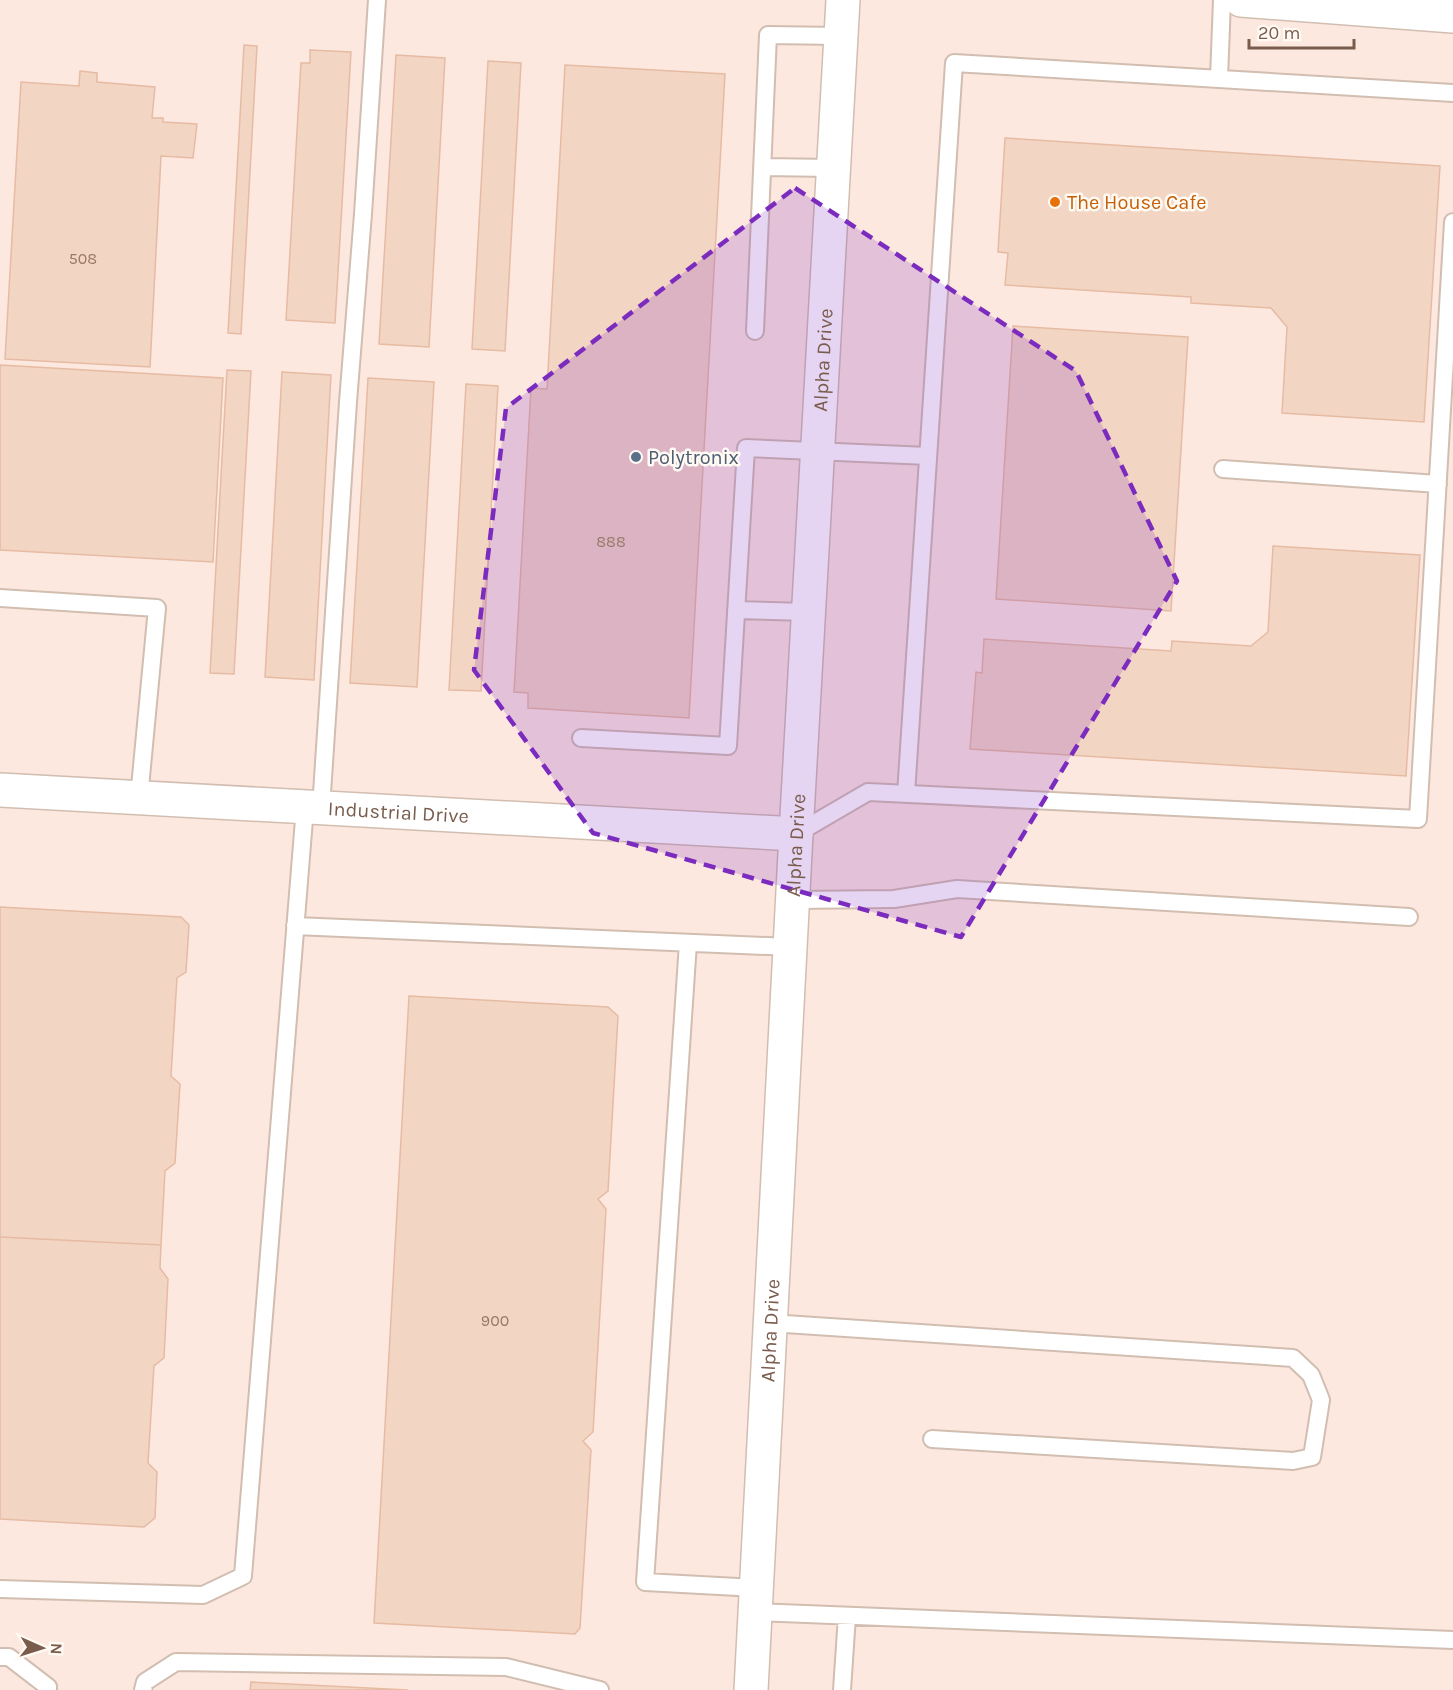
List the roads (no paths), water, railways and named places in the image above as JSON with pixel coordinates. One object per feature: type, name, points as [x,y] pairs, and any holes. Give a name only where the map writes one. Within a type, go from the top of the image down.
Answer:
[{"type":"street","name":"Alpha Drive","points":[[751,1690],[792,900],[843,0]]},
{"type":"street","points":[[1241,0],[1453,16]]},
{"type":"street","name":"Industrial Drive","points":[[0,790],[796,834]]},
{"type":"lane","points":[[0,1589],[203,1595],[243,1576],[296,926],[313,808],[348,402],[377,0]]},
{"type":"lane","points":[[1219,79],[1222,0]]},
{"type":"lane","points":[[755,331],[768,35],[840,36]]},
{"type":"lane","points":[[906,794],[954,63],[1453,93]]},
{"type":"lane","points":[[763,166],[833,168]]},
{"type":"lane","points":[[796,834],[868,792],[1418,819],[1453,222]]},
{"type":"lane","points":[[581,738],[728,746],[746,448],[928,456]]},
{"type":"lane","points":[[1223,469],[1438,484]]},
{"type":"lane","points":[[0,598],[157,608],[139,798]]},
{"type":"lane","points":[[736,610],[808,612]]},
{"type":"lane","points":[[792,900],[894,899],[957,889],[1409,916]]},
{"type":"lane","points":[[296,926],[790,947]]},
{"type":"lane","points":[[688,943],[645,1582],[848,1616],[1453,1640]]},
{"type":"lane","points":[[770,1323],[1293,1358],[1311,1375],[1321,1400],[1312,1457],[1293,1461],[933,1439]]},
{"type":"lane","points":[[842,1690],[848,1616]]},
{"type":"lane","points":[[0,1657],[9,1657],[48,1687],[48,1690]]},
{"type":"lane","points":[[143,1690],[145,1682],[177,1662],[506,1667],[600,1690]]},
{"type":"place","name":"The House Cafe","points":[[1055,202]]},
{"type":"place","name":"Polytronix","points":[[636,457]]}]
